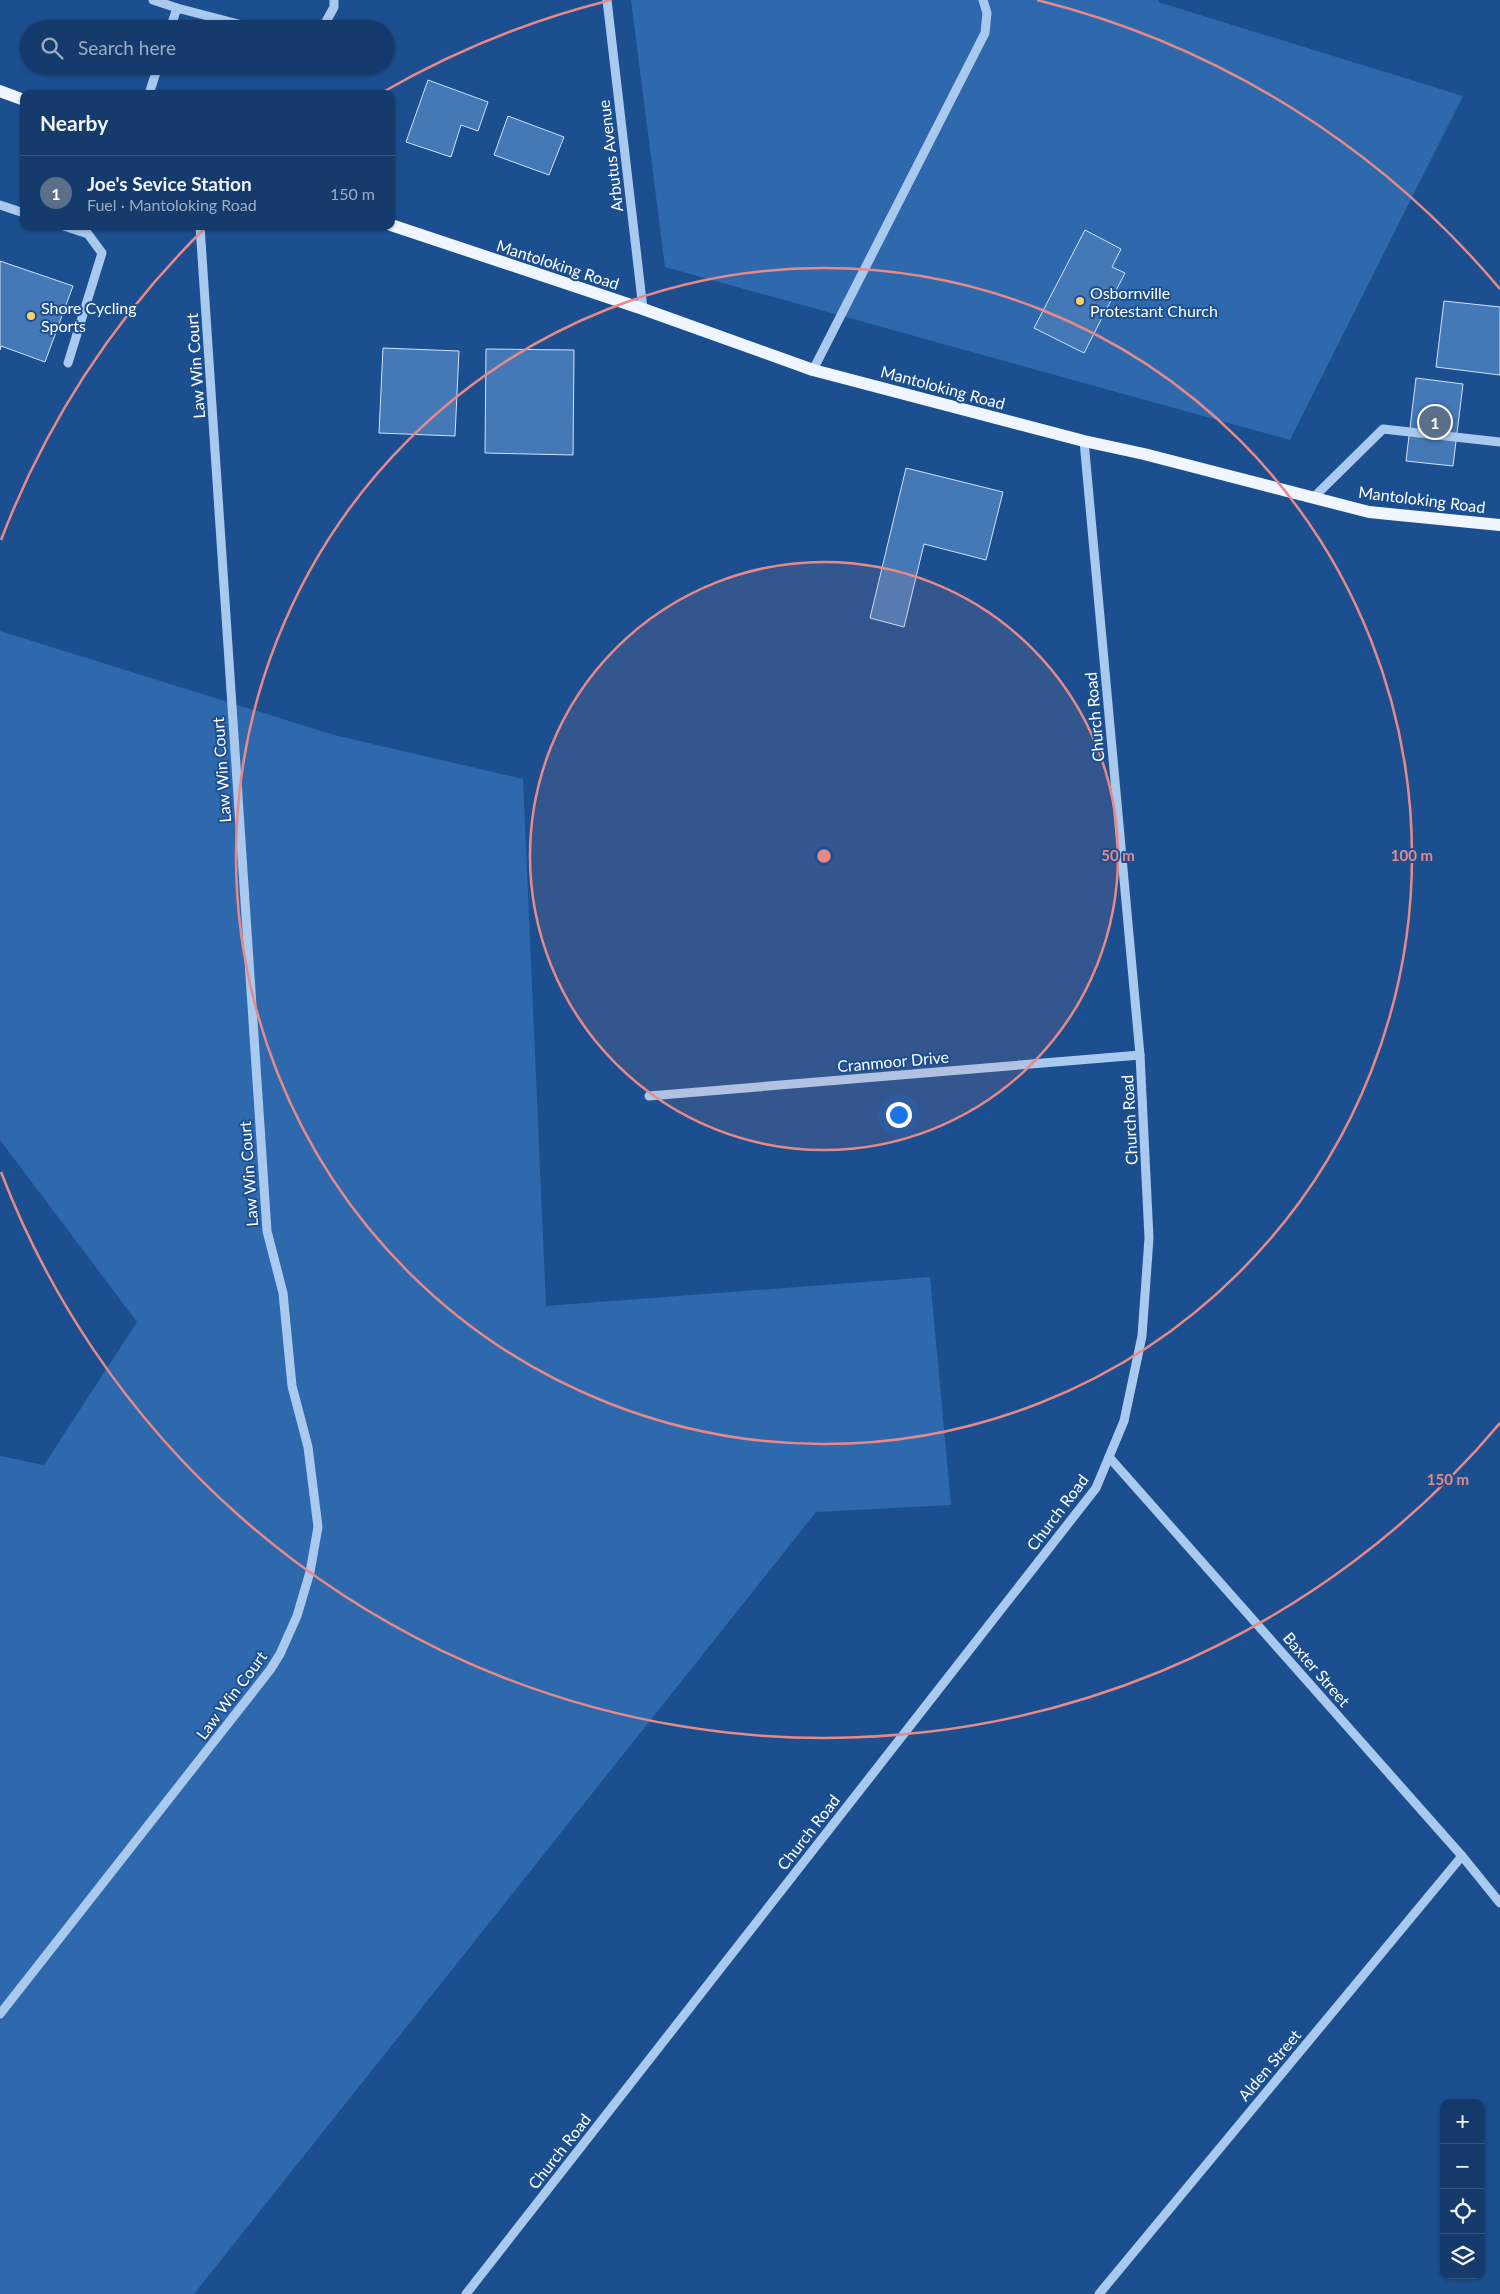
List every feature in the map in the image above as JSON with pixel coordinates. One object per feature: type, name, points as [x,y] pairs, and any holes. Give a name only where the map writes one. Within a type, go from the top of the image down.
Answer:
[{"type":"main road","points":[[0,91],[20,98]]},
{"type":"main road","name":"Mantoloking Road","points":[[395,226],[643,309],[813,370],[1084,441],[1369,512],[1500,525]]},
{"type":"street","points":[[153,0],[222,20]]},
{"type":"street","points":[[327,20],[334,7],[334,0]]},
{"type":"street","name":"Arbutus Avenue","points":[[606,0],[643,309]]},
{"type":"street","points":[[813,370],[985,33],[987,13],[983,0]]},
{"type":"street","points":[[173,20],[176,8]]},
{"type":"street","points":[[150,90],[155,75]]},
{"type":"street","points":[[0,205],[20,212]]},
{"type":"street","points":[[68,363],[102,253],[88,234],[76,230]]},
{"type":"street","name":"Law Win Court","points":[[0,2014],[270,1670],[280,1654],[297,1616],[310,1572],[318,1527],[308,1447],[292,1386],[283,1294],[267,1231],[200,230]]},
{"type":"street","points":[[1314,497],[1383,429],[1500,442]]},
{"type":"street","name":"Church Road","points":[[466,2294],[1096,1488],[1124,1422],[1142,1336],[1150,1238],[1140,1055],[1084,441]]},
{"type":"street","name":"Cranmoor Drive","points":[[649,1096],[1140,1055]]},
{"type":"street","name":"Baxter Street","points":[[1109,1457],[1462,1856],[1500,1903]]},
{"type":"street","name":"Alden Street","points":[[1099,2294],[1462,1856]]},
{"type":"shaded area","points":[[631,0],[1158,0],[1158,2],[1463,96],[1290,440],[665,267]]},
{"type":"shaded area","points":[[0,631],[334,735],[523,779],[546,1306],[930,1277],[951,1505],[816,1512],[194,2294],[0,2294],[0,1456],[44,1465],[137,1322],[0,1140]]},
{"type":"building","points":[[428,80],[488,102],[478,131],[461,125],[451,157],[406,142]]},
{"type":"building","points":[[508,116],[564,137],[549,175],[494,155]]},
{"type":"building","name":"Osbornville Protestant Church","points":[[1085,230],[1121,249],[1112,267],[1125,273],[1084,353],[1034,328]]},
{"type":"building","name":"Shore Cycling Sports","points":[[0,261],[73,286],[45,362],[1,346],[0,350]]},
{"type":"building","points":[[1444,301],[1500,307],[1500,375],[1436,367]]},
{"type":"building","points":[[383,348],[459,351],[455,436],[379,433]]},
{"type":"building","points":[[486,349],[574,350],[573,455],[485,453]]},
{"type":"building","points":[[1416,378],[1463,384],[1453,466],[1406,461]]},
{"type":"building","points":[[906,468],[1003,492],[986,560],[924,544],[904,627],[870,618]]},
{"type":"place","name":"Osbornville Protestant Church","points":[[1080,301]]},
{"type":"place","name":"Shore Cycling Sports","points":[[31,316]]},
{"type":"place","name":"Joe's Sevice Station","points":[[1435,422]]}]
